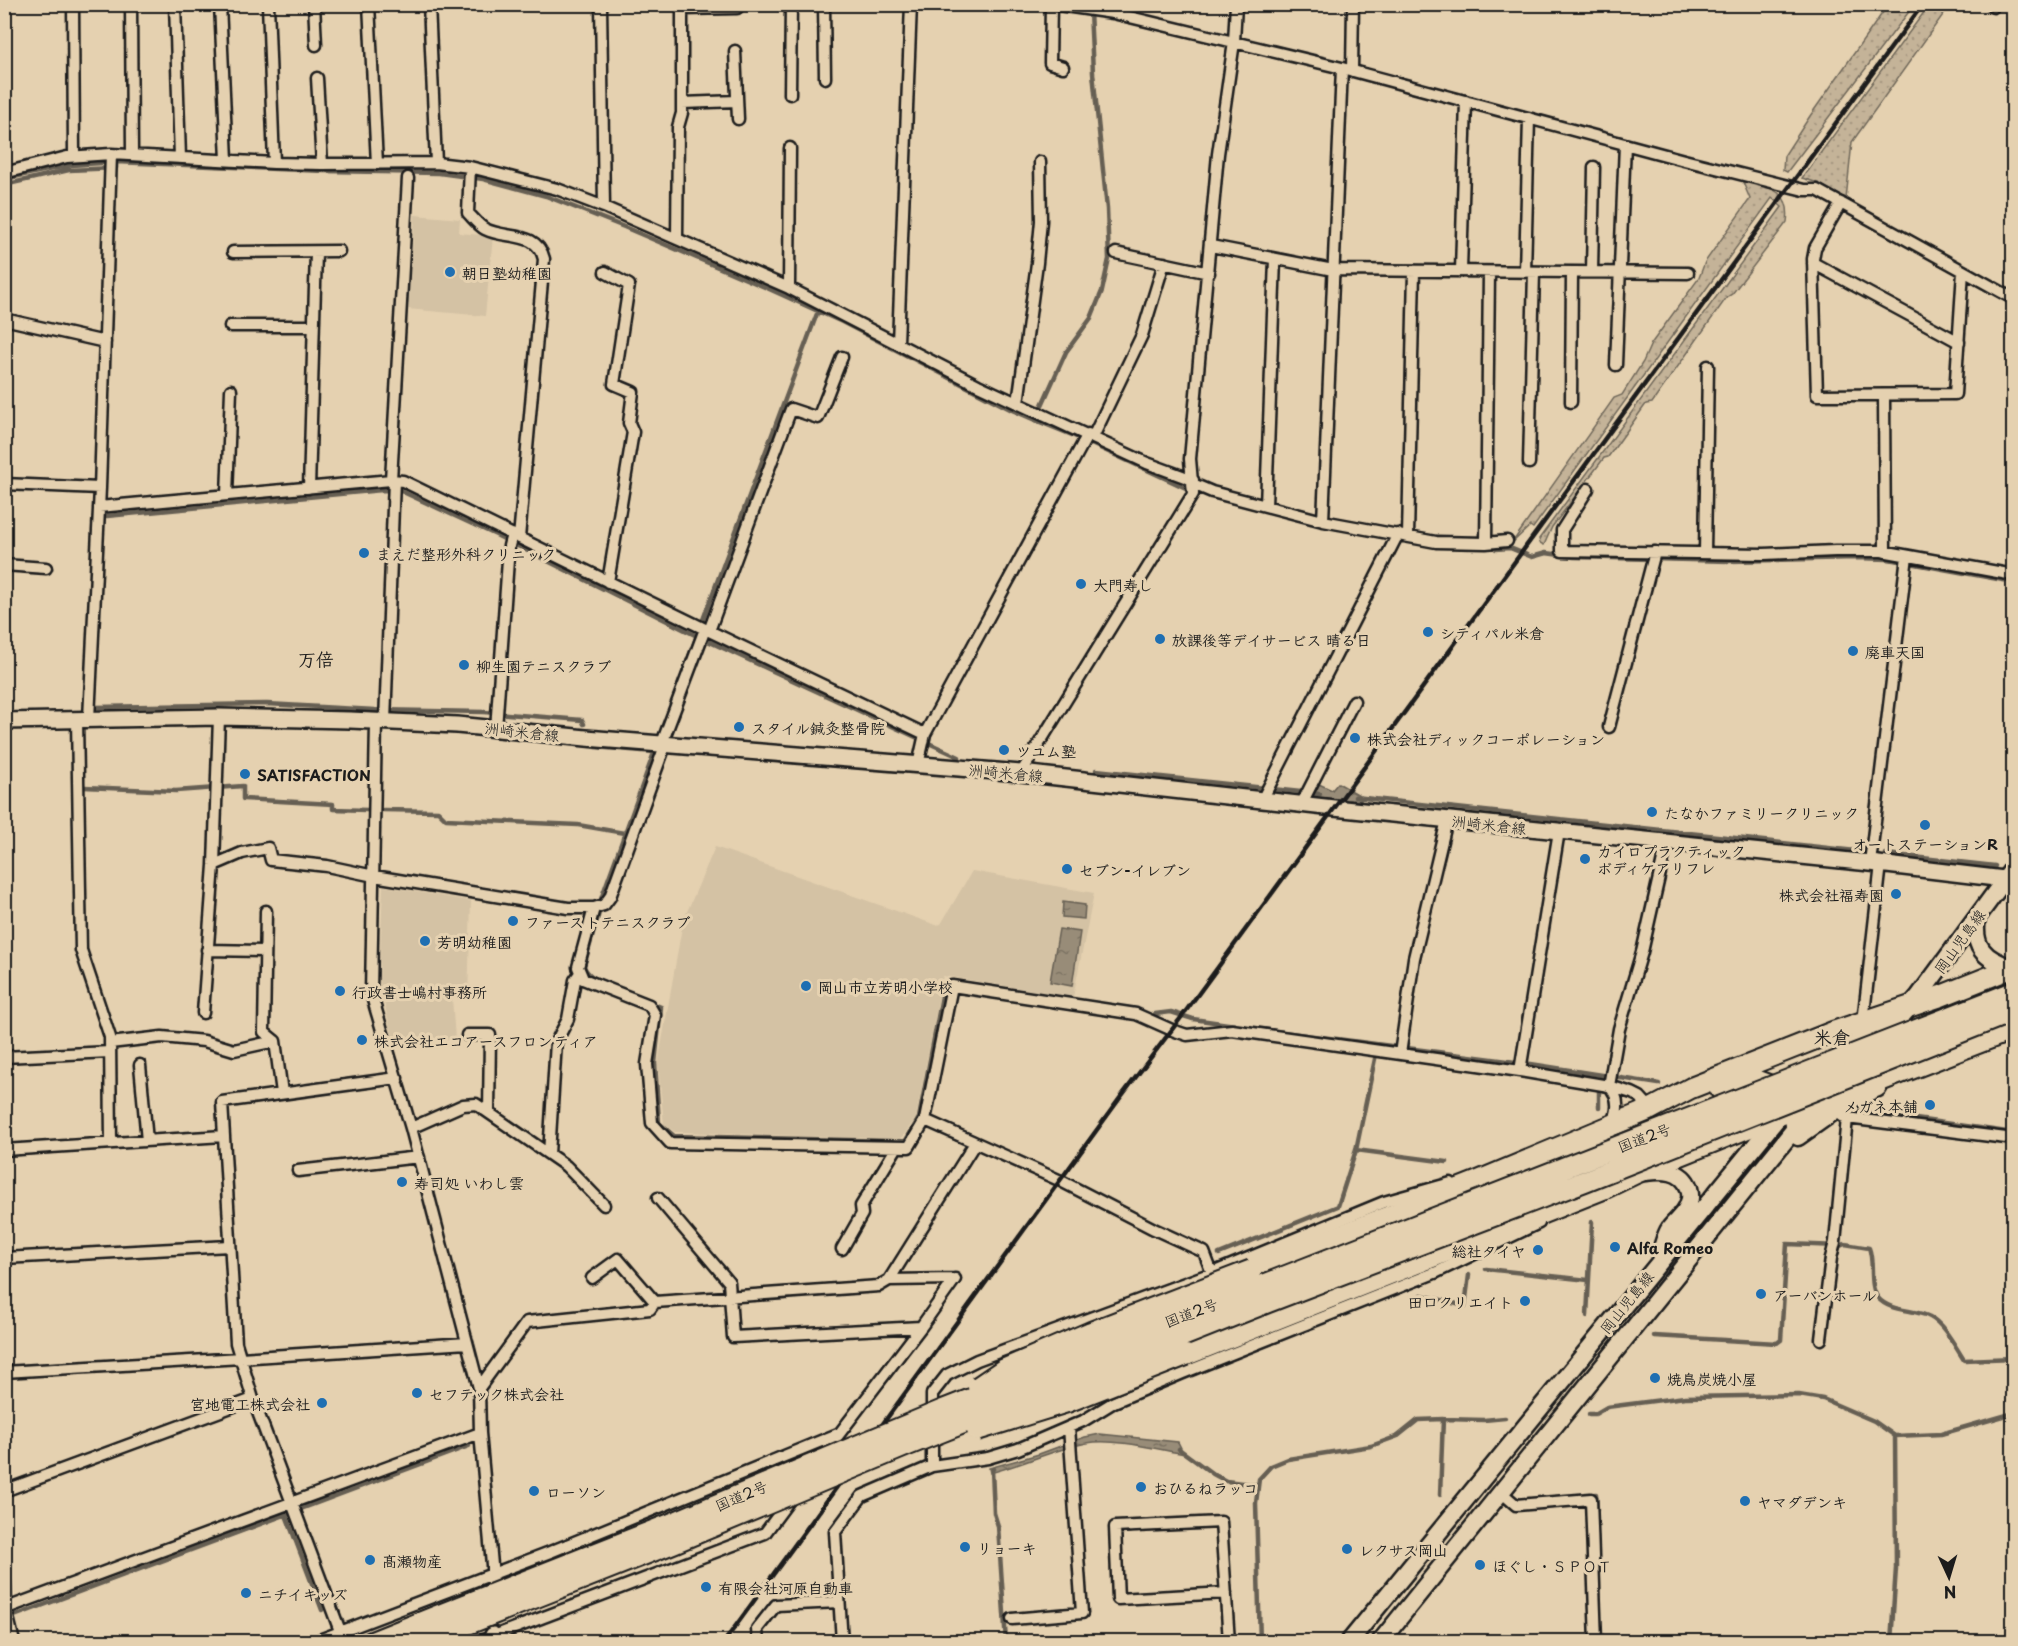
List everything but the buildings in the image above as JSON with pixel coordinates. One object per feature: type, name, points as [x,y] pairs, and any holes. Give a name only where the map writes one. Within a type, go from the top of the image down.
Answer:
[{"type":"highway","points":[[943,1410],[1003,1370],[1091,1332],[1476,1182],[1651,1109],[1691,1088],[1833,1032],[1876,1020],[1941,996],[2013,965]]},
{"type":"highway","name":"国道2号","points":[[423,1641],[441,1624],[668,1525],[943,1410],[2013,992]]},
{"type":"highway","name":"国道2号","points":[[372,1641],[441,1624],[673,1543],[908,1445],[1268,1302],[1607,1172],[2013,1011]]},
{"type":"highway","points":[[1876,1020],[1877,1044],[1889,1060],[1899,1063],[1932,1062]]},
{"type":"highway","points":[[908,1445],[966,1433],[1068,1402],[1603,1189],[1636,1173],[1791,1113],[1837,1108],[1880,1081],[2013,1029]]},
{"type":"highway","points":[[1651,1109],[1755,1080],[1779,1089],[1791,1113]]},
{"type":"main road","name":"洲崎米倉線","points":[[4,721],[383,716],[457,725],[497,719],[664,743],[1266,793],[1447,820],[1876,864],[2010,875]]},
{"type":"main road","name":"岡山児島線","points":[[1380,1641],[1771,1158],[1837,1108],[1877,1044],[1911,1007],[2010,875]]},
{"type":"main road","points":[[1978,916],[1975,932],[1977,942],[1985,954],[1996,963],[2013,965]]},
{"type":"main road","name":"岡山児島線","points":[[1349,1641],[1656,1267],[1791,1113],[1876,1020],[1927,985]]},
{"type":"main road","name":"岡山児島線","points":[[1771,1158],[1791,1113]]},
{"type":"main road","points":[[1636,1173],[1676,1172],[1686,1182],[1690,1191],[1690,1202],[1668,1230],[1656,1267]]},
{"type":"street","points":[[73,4],[74,156]]},
{"type":"street","points":[[131,4],[132,155]]},
{"type":"street","points":[[175,4],[180,158]]},
{"type":"street","points":[[219,4],[227,160]]},
{"type":"street","points":[[268,4],[274,163]]},
{"type":"street","points":[[314,4],[316,45]]},
{"type":"street","points":[[369,4],[377,164]]},
{"type":"street","points":[[429,4],[436,163]]},
{"type":"street","points":[[601,4],[604,207]]},
{"type":"street","points":[[677,239],[678,127],[682,114],[682,7],[737,8],[737,4]]},
{"type":"street","points":[[790,94],[791,4]]},
{"type":"street","points":[[824,4],[825,78]]},
{"type":"street","points":[[898,342],[911,4]]},
{"type":"street","points":[[1063,67],[1050,63],[1051,4],[1091,8],[1347,69],[1625,144],[1804,190],[1817,190],[2013,299]]},
{"type":"street","points":[[1021,773],[1193,494],[1190,459],[1209,273],[1218,154],[1234,42],[1236,4]]},
{"type":"street","points":[[1323,521],[1333,270],[1353,4]]},
{"type":"street","points":[[735,51],[738,118]]},
{"type":"street","points":[[317,78],[322,164]]},
{"type":"street","points":[[682,103],[737,101]]},
{"type":"street","points":[[1461,271],[1466,101]]},
{"type":"street","points":[[1529,118],[1529,463]]},
{"type":"street","points":[[1616,365],[1625,144]]},
{"type":"street","points":[[789,288],[790,148]]},
{"type":"street","points":[[4,173],[74,156],[111,162],[132,155],[274,163],[436,163],[469,173],[557,189],[604,207],[789,288],[1087,438],[1193,482],[1266,506],[1323,521],[1436,542],[1507,542]]},
{"type":"street","points":[[111,162],[100,488],[83,719],[81,950],[110,1037],[111,1143]]},
{"type":"street","points":[[1018,403],[1041,221],[1040,162]]},
{"type":"street","points":[[1592,272],[1594,167]]},
{"type":"street","points":[[469,173],[468,213],[484,229],[530,240],[542,248],[544,259],[513,539],[497,719]]},
{"type":"street","points":[[408,178],[374,876],[371,993],[419,1157],[479,1388],[480,1433],[492,1574],[488,1639],[765,1533],[955,1279],[889,1280]]},
{"type":"street","points":[[1840,203],[1815,248],[1813,263],[1817,395],[1955,394],[1963,271]]},
{"type":"street","points":[[1211,246],[1333,270],[1688,273]]},
{"type":"street","points":[[233,252],[339,251]]},
{"type":"street","points":[[309,488],[315,252]]},
{"type":"street","points":[[1116,253],[1209,273]]},
{"type":"street","points":[[1266,506],[1275,259]]},
{"type":"street","points":[[918,765],[924,739],[1142,335],[1164,263]]},
{"type":"street","points":[[1813,263],[1959,342]]},
{"type":"street","points":[[1266,793],[1403,535],[1414,271]]},
{"type":"street","points":[[605,272],[629,285],[614,384],[633,392],[629,423],[633,432],[608,582]]},
{"type":"street","points":[[1486,543],[1489,272]]},
{"type":"street","points":[[1571,402],[1572,272]]},
{"type":"street","points":[[4,319],[105,342]]},
{"type":"street","points":[[230,326],[313,326]]},
{"type":"street","points":[[842,357],[818,418],[791,409],[703,631],[610,897],[597,907],[578,967],[583,979],[649,1005],[655,1015],[647,1064],[652,1123],[664,1138],[670,1143],[909,1147],[925,1120],[952,986],[1136,1014],[1187,1035],[1232,1030],[1521,1065],[1605,1082],[1640,1097],[1651,1109]]},
{"type":"street","points":[[1705,553],[1707,366]]},
{"type":"street","points":[[227,495],[231,390]]},
{"type":"street","points":[[1884,396],[1885,552]]},
{"type":"street","points":[[99,507],[309,488],[393,485],[403,481],[513,539],[608,582],[924,739]]},
{"type":"street","points":[[4,484],[100,488]]},
{"type":"street","points":[[1588,489],[1562,530],[1562,551],[1654,556],[1705,553],[1885,552],[1907,560],[2013,575]]},
{"type":"street","points":[[1609,727],[1654,556]]},
{"type":"street","points":[[1876,1020],[1876,864],[1907,560]]},
{"type":"street","points":[[4,566],[46,568]]},
{"type":"street","points":[[1305,797],[1354,701]]},
{"type":"street","points":[[203,1013],[214,865],[219,717]]},
{"type":"street","points":[[1401,1050],[1414,958],[1447,820]]},
{"type":"street","points":[[1521,1065],[1559,831]]},
{"type":"street","points":[[1605,1082],[1642,952],[1667,842]]},
{"type":"street","points":[[214,865],[242,853],[268,848],[271,860],[327,866],[568,908],[597,907]]},
{"type":"street","points":[[266,911],[264,1032],[275,1041],[282,1093]]},
{"type":"street","points":[[207,951],[265,951]]},
{"type":"street","points":[[549,1154],[556,1042],[568,1019],[574,980],[580,973]]},
{"type":"street","points":[[467,1035],[490,1035],[489,1113]]},
{"type":"street","points":[[1991,1039],[2013,1035]]},
{"type":"street","points":[[4,1057],[110,1048],[162,1037],[204,1041],[234,1050],[275,1041]]},
{"type":"street","points":[[140,1065],[147,1141]]},
{"type":"street","points":[[340,1631],[253,1399],[236,1343],[222,1102],[396,1078]]},
{"type":"street","points":[[1605,1082],[1615,1091],[1617,1100],[1616,1118],[1611,1126]]},
{"type":"street","points":[[411,1128],[463,1105],[476,1104],[566,1166],[604,1205]]},
{"type":"street","points":[[1821,1339],[1834,1246],[1837,1108],[2013,1139]]},
{"type":"street","points":[[925,1120],[1061,1181],[1204,1252],[1212,1273]]},
{"type":"street","points":[[4,1150],[223,1136]]},
{"type":"street","points":[[655,1302],[879,1286],[889,1280],[975,1143]]},
{"type":"street","points":[[842,1249],[862,1214],[861,1206],[897,1147]]},
{"type":"street","points":[[297,1171],[419,1157]]},
{"type":"street","points":[[932,1466],[932,1394],[948,1375],[988,1355],[1212,1273],[1384,1202],[1452,1182],[1476,1182]]},
{"type":"street","points":[[842,1641],[835,1532],[862,1496],[932,1466],[988,1458],[1069,1433],[1114,1402],[1437,1272],[1517,1235],[1603,1189]]},
{"type":"street","points":[[658,1198],[729,1282],[733,1337],[921,1327]]},
{"type":"street","points":[[4,1258],[229,1245]]},
{"type":"street","points":[[592,1278],[618,1259],[655,1302]]},
{"type":"street","points":[[1152,1296],[1183,1373]]},
{"type":"street","points":[[479,1388],[527,1322],[650,1309],[655,1302]]},
{"type":"street","points":[[4,1372],[467,1342]]},
{"type":"street","points":[[4,1491],[253,1399]]},
{"type":"street","points":[[7,1613],[293,1509],[480,1433]]},
{"type":"street","points":[[314,1641],[492,1574],[839,1433]]},
{"type":"street","points":[[1012,1620],[1082,1613],[1069,1433]]},
{"type":"street","points":[[1501,1492],[1516,1505],[1591,1499],[1596,1641]]},
{"type":"street","points":[[1226,1593],[1118,1599],[1115,1527],[1221,1522],[1226,1593],[1229,1641]]},
{"type":"street","points":[[4,1570],[7,1613],[14,1641]]},
{"type":"street","points":[[758,1641],[757,1629],[776,1605],[839,1602]]},
{"type":"shaded area","points":[[1930,4],[1950,5],[1852,142],[1846,199],[1815,182],[1802,178]]},
{"type":"shaded area","points":[[1888,5],[1914,5],[1787,172],[1783,170],[1784,156]]},
{"type":"shaded area","points":[[1742,180],[1768,187],[1781,196],[1785,202],[1787,222],[1732,294],[1727,297],[1652,403],[1646,404],[1608,457],[1604,458],[1552,527],[1544,545],[1540,543],[1539,539],[1782,207],[1772,198],[1533,528],[1530,526],[1512,543],[1614,398],[1622,395],[1643,362],[1651,344],[1699,278],[1705,262],[1750,199]]},
{"type":"shaded area","name":"朝日塾幼稚園","points":[[415,215],[460,219],[459,233],[493,236],[485,316],[407,309]]},
{"type":"shaded area","name":"岡山市立芳明小学校","points":[[715,847],[936,925],[941,924],[972,871],[1094,893],[1073,997],[943,976],[916,1118],[901,1139],[675,1132],[664,1124],[658,1064],[683,921]]},
{"type":"shaded area","name":"芳明幼稚園","points":[[383,886],[471,901],[468,999],[452,998],[455,1039],[394,1045],[379,981]]},
{"type":"water","points":[[1338,783],[1361,796],[1361,801],[1314,797],[1319,784],[1332,790]]},
{"type":"water","points":[[1063,902],[1085,905],[1084,919],[1062,917]]},
{"type":"water","points":[[1059,929],[1080,932],[1072,986],[1050,982]]},
{"type":"water","points":[[1100,1434],[1178,1442],[1184,1454],[1135,1445],[1097,1442],[1063,1449],[990,1473],[989,1468]]},
{"type":"waterway","points":[[1042,405],[1066,352],[1091,318],[1102,291],[1109,259],[1107,209],[1093,73],[1090,11]]},
{"type":"waterway","points":[[4,179],[71,165],[116,162],[324,171],[439,173],[483,179],[546,196],[767,288],[842,322],[1012,410],[1035,420],[1036,418]]},
{"type":"waterway","points":[[4,185],[69,170],[116,168],[116,162]]},
{"type":"waterway","points":[[701,625],[818,311]]},
{"type":"waterway","points":[[1035,420],[1188,489]]},
{"type":"waterway","points":[[107,516],[382,490],[401,491],[496,535],[697,636],[959,757]]},
{"type":"waterway","points":[[1496,549],[1510,548],[1532,557],[1546,553],[1574,557],[1729,561],[1888,559],[2014,582]]},
{"type":"waterway","points":[[684,670],[697,635]]},
{"type":"waterway","points":[[96,707],[267,704],[375,710],[484,712],[582,720],[584,724]]},
{"type":"waterway","points":[[594,745],[595,747],[654,752]]},
{"type":"waterway","points":[[606,983],[590,975],[584,966],[600,902],[655,750]]},
{"type":"waterway","points":[[1096,770],[1320,794]]},
{"type":"waterway","points":[[84,787],[176,791],[243,786],[243,799],[333,804],[333,809],[367,810]]},
{"type":"waterway","points":[[1355,797],[1865,852]]},
{"type":"waterway","points":[[383,810],[438,811],[446,819],[578,825],[624,833]]},
{"type":"waterway","points":[[1886,854],[1995,866]]},
{"type":"waterway","points":[[900,1142],[905,1142],[919,1118],[943,991]]},
{"type":"waterway","points":[[649,1002],[661,1007],[655,1063],[659,1123],[674,1136],[892,1141]]},
{"type":"waterway","points":[[1155,1014],[1171,1012],[1193,1019],[1235,1025]]},
{"type":"waterway","points":[[1267,1030],[1531,1064],[1659,1084]]},
{"type":"waterway","points":[[1356,1150],[1376,1054]]},
{"type":"waterway","points":[[1599,1084],[1599,1107]]},
{"type":"waterway","points":[[1860,1111],[2014,1133]]},
{"type":"waterway","points":[[1219,1254],[1338,1206],[1356,1150],[1447,1162]]},
{"type":"waterway","points":[[1587,1316],[1592,1222]]},
{"type":"waterway","points":[[1654,1336],[1777,1343],[1781,1340],[1787,1244],[1840,1246],[1845,1244],[1869,1248],[1873,1287],[1883,1303],[1924,1314],[1935,1320],[1949,1336],[1964,1360],[2014,1358]]},
{"type":"waterway","points":[[1486,1269],[1588,1280]]},
{"type":"waterway","points":[[1421,1295],[1465,1306],[1469,1275]]},
{"type":"waterway","points":[[1589,1414],[1595,1414],[1607,1407],[1685,1397],[1799,1395],[1823,1399],[1874,1421],[1895,1436],[1941,1434],[2014,1413]]},
{"type":"waterway","points":[[1440,1495],[1443,1419],[1505,1418]]},
{"type":"waterway","points":[[1260,1642],[1256,1503],[1259,1479],[1271,1466],[1288,1459],[1371,1446],[1398,1436],[1418,1420],[1443,1419]]},
{"type":"waterway","points":[[1891,1642],[1896,1568],[1895,1436]]},
{"type":"waterway","points":[[7,1617],[469,1446]]},
{"type":"waterway","points":[[1179,1449],[1226,1481],[1258,1485]]},
{"type":"waterway","points":[[993,1469],[994,1513],[998,1526],[1006,1642]]},
{"type":"waterway","points":[[1587,1495],[1596,1494],[1597,1510]]},
{"type":"waterway","points":[[286,1515],[322,1610]]},
{"type":"railway","points":[[724,1642],[1923,4]]},
{"type":"place","name":"朝日塾幼稚園","points":[[450,272]]},
{"type":"place","name":"まえだ整形外科クリニック","points":[[364,553]]},
{"type":"place","name":"大門寿し","points":[[1081,584]]},
{"type":"place","name":"シティパル米倉","points":[[1428,632]]},
{"type":"place","name":"放課後等デイサービス 晴る日","points":[[1160,639]]},
{"type":"place","name":"廃車天国","points":[[1853,651]]},
{"type":"place","name":"柳生園テニスクラブ","points":[[464,665]]},
{"type":"place","name":"スタイル鍼灸整骨院","points":[[739,727]]},
{"type":"place","name":"株式会社ディックコーポレーション","points":[[1355,738]]},
{"type":"place","name":"ツユム塾","points":[[1004,750]]},
{"type":"place","name":"SATISFACTION","points":[[245,774]]},
{"type":"place","name":"たなかファミリークリニック","points":[[1652,812]]},
{"type":"place","name":"オートステーションR","points":[[1925,825]]},
{"type":"place","name":"カイロプラクティック ボディケアリフレ","points":[[1585,859]]},
{"type":"place","name":"セブン-イレブン","points":[[1067,869]]},
{"type":"place","name":"株式会社福寿園","points":[[1896,894]]},
{"type":"place","name":"ファーストテニスクラブ","points":[[513,921]]},
{"type":"place","name":"芳明幼稚園","points":[[425,941]]},
{"type":"place","name":"岡山市立芳明小学校","points":[[806,986]]},
{"type":"place","name":"行政書士嶋村事務所","points":[[340,991]]},
{"type":"place","name":"株式会社エコアースフロンティア","points":[[362,1040]]},
{"type":"place","name":"メガネ本舗","points":[[1930,1105]]},
{"type":"place","name":"寿司処 いわし雲","points":[[402,1182]]},
{"type":"place","name":"Alfa Romeo","points":[[1615,1247]]},
{"type":"place","name":"総社タイヤ","points":[[1538,1250]]},
{"type":"place","name":"アーバンホール","points":[[1761,1294]]},
{"type":"place","name":"田口クリエイト","points":[[1525,1301]]},
{"type":"place","name":"焼鳥炭焼小屋","points":[[1655,1378]]},
{"type":"place","name":"セフテック株式会社","points":[[417,1393]]},
{"type":"place","name":"宮地電工株式会社","points":[[322,1403]]},
{"type":"place","name":"おひるねラッコ","points":[[1141,1487]]},
{"type":"place","name":"ローソン","points":[[534,1491]]},
{"type":"place","name":"ヤマダデンキ","points":[[1745,1501]]},
{"type":"place","name":"リョーキ","points":[[965,1547]]},
{"type":"place","name":"レクサス岡山","points":[[1347,1549]]},
{"type":"place","name":"髙瀬物産","points":[[370,1560]]},
{"type":"place","name":"ほぐし・ＳＰＯＴ","points":[[1480,1565]]},
{"type":"place","name":"有限会社河原自動車","points":[[706,1587]]},
{"type":"place","name":"ニチイキッズ","points":[[246,1593]]},
{"type":"district","name":"万倍","points":[[316,658]]},
{"type":"district","name":"米倉","points":[[1832,1036]]}]
